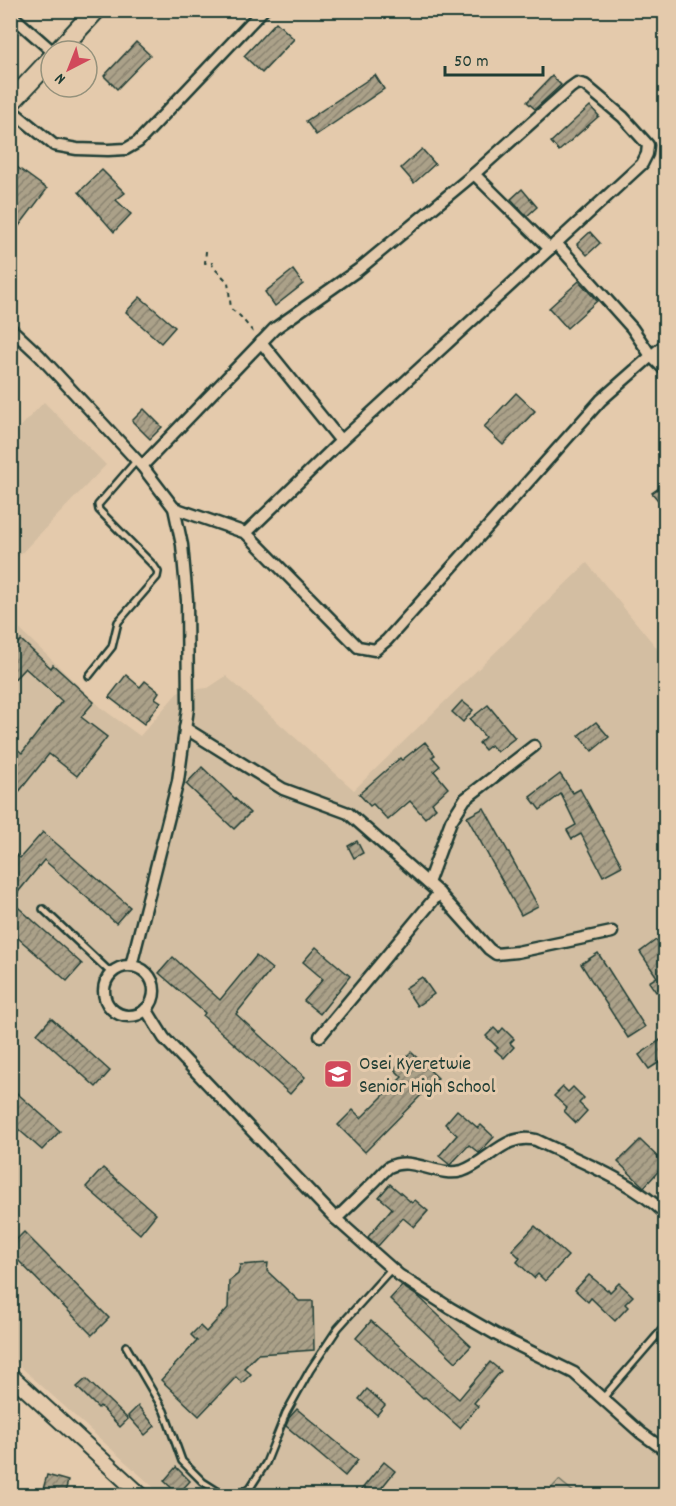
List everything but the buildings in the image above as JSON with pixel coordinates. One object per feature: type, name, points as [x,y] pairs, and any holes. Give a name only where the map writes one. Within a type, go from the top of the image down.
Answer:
[{"type":"main road","points":[[69,39],[96,10]]},
{"type":"main road","points":[[10,103],[39,72]]},
{"type":"street","points":[[10,109],[54,145],[77,149],[126,149],[138,142],[263,10]]},
{"type":"street","points":[[10,14],[39,40]]},
{"type":"street","points":[[140,463],[259,340],[358,270],[474,174],[570,87],[577,83],[585,85],[623,117],[648,145],[642,164],[341,441],[246,532]]},
{"type":"street","points":[[474,174],[553,246],[632,328],[651,356],[666,371]]},
{"type":"street","points":[[10,328],[39,355],[140,463],[174,508],[182,545],[187,600],[188,708],[186,728],[178,781],[131,966]]},
{"type":"street","points":[[259,340],[341,441]]},
{"type":"street","points":[[174,508],[246,532],[358,647],[375,650],[387,640],[601,400],[666,344]]},
{"type":"street","points":[[186,728],[284,789],[348,813],[428,882],[496,954],[517,952],[612,932]]},
{"type":"street","points":[[428,882],[451,821],[465,799],[534,747]]},
{"type":"street","points":[[320,1036],[439,893]]},
{"type":"street","points":[[131,966],[144,972],[152,983],[153,997],[140,1014],[126,1016],[108,1006],[104,985],[111,973],[131,966]]},
{"type":"street","points":[[146,1009],[164,1038],[336,1219],[399,1275],[497,1335],[574,1373],[641,1433],[666,1451]]},
{"type":"street","points":[[336,1219],[390,1167],[410,1164],[448,1174],[464,1170],[487,1158],[510,1141],[525,1137],[536,1140],[626,1183],[648,1197],[666,1214]]},
{"type":"street","points":[[10,1375],[142,1496]]},
{"type":"lane","points":[[89,675],[112,647],[118,622],[157,577],[158,572],[154,566],[99,510],[98,505],[140,463]]},
{"type":"lane","points":[[43,909],[111,973]]},
{"type":"lane","points":[[126,1346],[164,1411],[182,1461],[202,1482],[222,1494],[239,1494],[250,1488],[266,1463],[286,1413],[321,1353],[338,1328],[392,1268]]},
{"type":"lane","points":[[603,1398],[666,1325]]},
{"type":"path","points":[[206,251],[205,263],[212,263],[213,267],[228,282],[231,309],[240,316],[259,340]]},
{"type":"shaded area","points":[[44,402],[106,465],[11,564],[11,437]]},
{"type":"shaded area","name":"Osei Kyeretwie Senior High School","points":[[587,563],[665,658],[665,1495],[162,1495],[11,1358],[10,620],[104,710],[140,736],[179,691],[208,688],[226,676],[354,790]]},
{"type":"shaded area","points":[[559,1480],[577,1495],[545,1495]]},
{"type":"place","name":"Osei Kyeretwie Senior High School","points":[[338,1074]]}]
